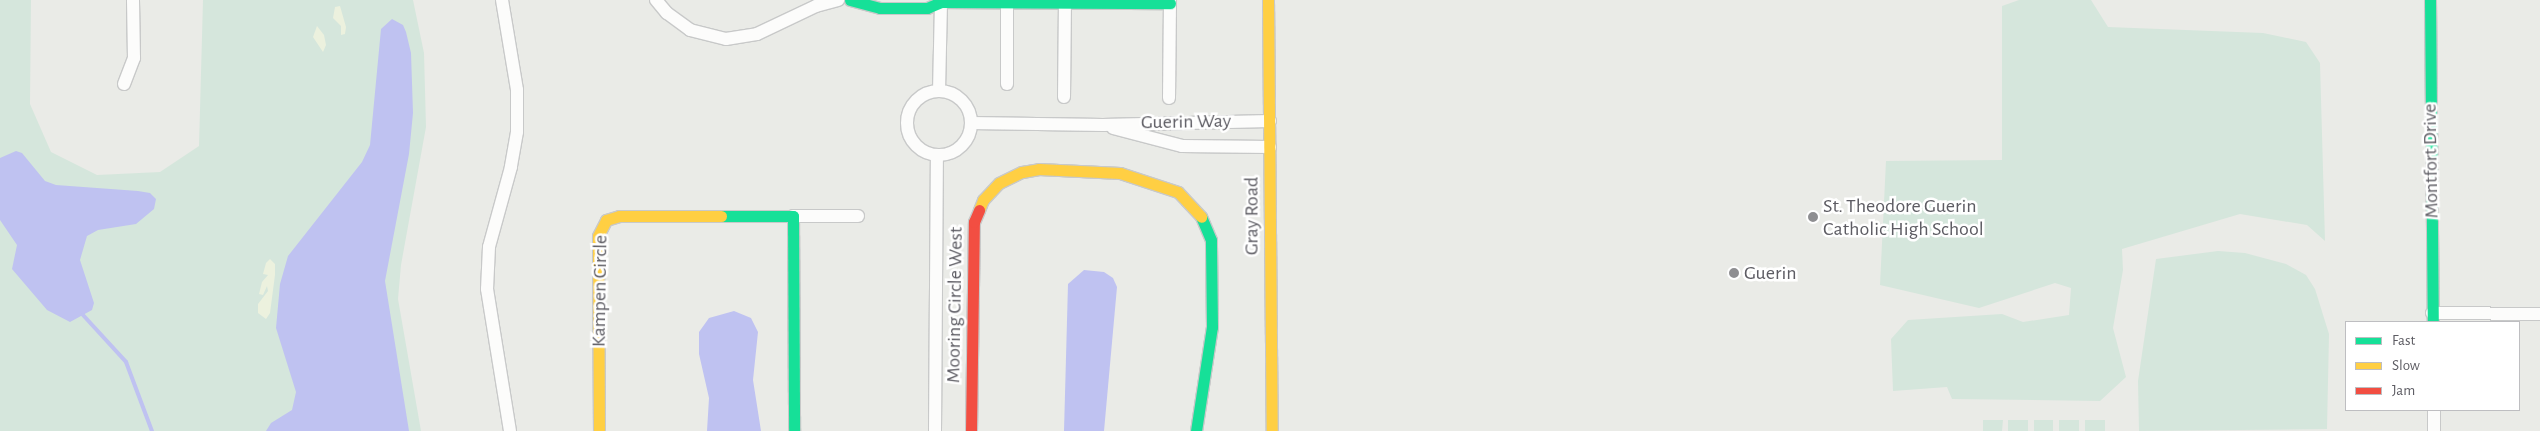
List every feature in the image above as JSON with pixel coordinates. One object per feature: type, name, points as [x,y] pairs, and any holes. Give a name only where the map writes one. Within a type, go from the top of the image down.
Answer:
[{"type":"street","points":[[124,84],[134,58],[133,0]]},
{"type":"street","points":[[502,0],[516,90],[517,132],[509,174],[489,247],[487,289],[510,431]]},
{"type":"street","points":[[656,0],[667,13],[690,30],[726,38],[758,34],[831,1]]},
{"type":"street","points":[[850,0],[880,8],[927,8],[940,1],[1170,2],[1169,98]]},
{"type":"street","name":"Gray Road","points":[[1268,0],[1272,431]]},
{"type":"street","name":"Montfort Drive","points":[[2430,0],[2433,318]]},
{"type":"street","points":[[939,90],[940,1]]},
{"type":"street","points":[[1007,1],[1007,84]]},
{"type":"street","points":[[1064,98],[1065,3]]},
{"type":"street","points":[[939,90],[962,100],[971,123],[964,142],[948,154],[937,155],[914,144],[906,121],[916,99],[939,90]]},
{"type":"street","name":"Guerin Way","points":[[971,123],[1103,125],[1270,121]]},
{"type":"street","name":"Guerin Way","points":[[1103,125],[1182,146],[1270,147]]},
{"type":"street","points":[[935,431],[937,155]]},
{"type":"street","name":"Mooring Circle West","points":[[971,431],[973,234],[977,211],[991,190],[1009,177],[1030,170],[1081,170],[1120,173],[1166,186],[1191,200],[1205,221],[1212,250],[1212,327],[1196,431]]},
{"type":"street","name":"Kampen Circle","points":[[599,431],[598,236],[606,220],[619,216],[858,216]]},
{"type":"street","points":[[793,216],[794,431]]},
{"type":"street","points":[[2433,318],[2540,314]]},
{"type":"street","points":[[2434,411],[2434,431]]},
{"type":"shaded area","points":[[0,0],[31,0],[30,104],[51,152],[97,175],[160,172],[199,146],[203,0],[413,0],[424,53],[426,127],[401,265],[398,299],[421,431],[0,431]]},
{"type":"shaded area","points":[[2019,0],[2091,0],[2108,27],[2263,33],[2306,42],[2320,63],[2325,241],[2307,225],[2240,214],[2122,249],[2123,270],[2113,328],[2126,377],[2100,401],[1952,399],[1947,387],[1893,391],[1891,339],[1908,320],[2002,314],[2023,322],[2069,315],[2071,288],[2055,283],[1979,308],[1880,285],[1886,161],[2002,160],[2002,6]]},
{"type":"shaded area","points":[[2218,251],[2245,253],[2286,264],[2306,275],[2315,289],[2329,334],[2327,429],[2139,431],[2138,381],[2156,259]]},
{"type":"shaded area","points":[[1983,420],[2003,420],[2002,431],[1983,431]]},
{"type":"shaded area","points":[[2008,420],[2028,420],[2028,431],[2008,431]]},
{"type":"shaded area","points":[[2034,420],[2053,420],[2053,431],[2034,431]]},
{"type":"shaded area","points":[[2059,420],[2079,420],[2079,431],[2059,431]]},
{"type":"shaded area","points":[[2085,420],[2105,420],[2105,431],[2085,431]]},
{"type":"sand","points":[[340,6],[346,27],[345,34],[341,35],[341,26],[333,18],[335,7]]},
{"type":"sand","points":[[317,26],[324,35],[326,45],[323,52],[313,37]]},
{"type":"sand","points":[[270,259],[275,264],[275,275],[270,313],[266,319],[258,313],[258,304],[268,291],[267,286],[263,295],[259,294],[262,282],[268,275],[263,274],[266,263]]},
{"type":"water","points":[[392,19],[403,25],[411,53],[413,113],[409,154],[385,281],[409,431],[266,431],[271,423],[292,410],[296,392],[276,328],[280,284],[288,256],[362,162],[370,145],[381,29]]},
{"type":"water","points":[[16,151],[22,153],[45,181],[56,185],[138,191],[150,193],[156,199],[154,209],[136,224],[98,230],[87,236],[80,260],[94,303],[92,310],[70,322],[47,310],[12,269],[17,245],[0,220],[0,158]]},
{"type":"water","points":[[1084,270],[1104,272],[1113,278],[1117,287],[1104,431],[1064,431],[1068,284]]},
{"type":"water","points":[[734,311],[751,318],[758,332],[753,380],[761,431],[707,431],[709,398],[699,354],[699,332],[709,318]]},
{"type":"waterway","points":[[83,315],[126,362],[152,431]]},
{"type":"traffic: fast","points":[[850,0],[880,8],[927,8],[941,2],[1170,3]]},
{"type":"traffic: fast","points":[[2430,0],[2433,321]]},
{"type":"traffic: fast","points":[[721,216],[793,216],[794,431]]},
{"type":"traffic: fast","points":[[1196,431],[1212,327],[1211,240],[1201,217]]},
{"type":"traffic: slow","points":[[1268,0],[1272,431]]},
{"type":"traffic: slow","points":[[979,210],[983,200],[999,183],[1022,172],[1039,169],[1120,173],[1178,192],[1201,217]]},
{"type":"traffic: slow","points":[[599,431],[598,236],[606,220],[619,216],[721,216]]},
{"type":"traffic: jam","points":[[971,431],[974,222],[979,210]]},
{"type":"place","name":"St. Theodore Guerin Catholic High School","points":[[1813,217]]},
{"type":"place","name":"Guerin","points":[[1734,273]]}]
